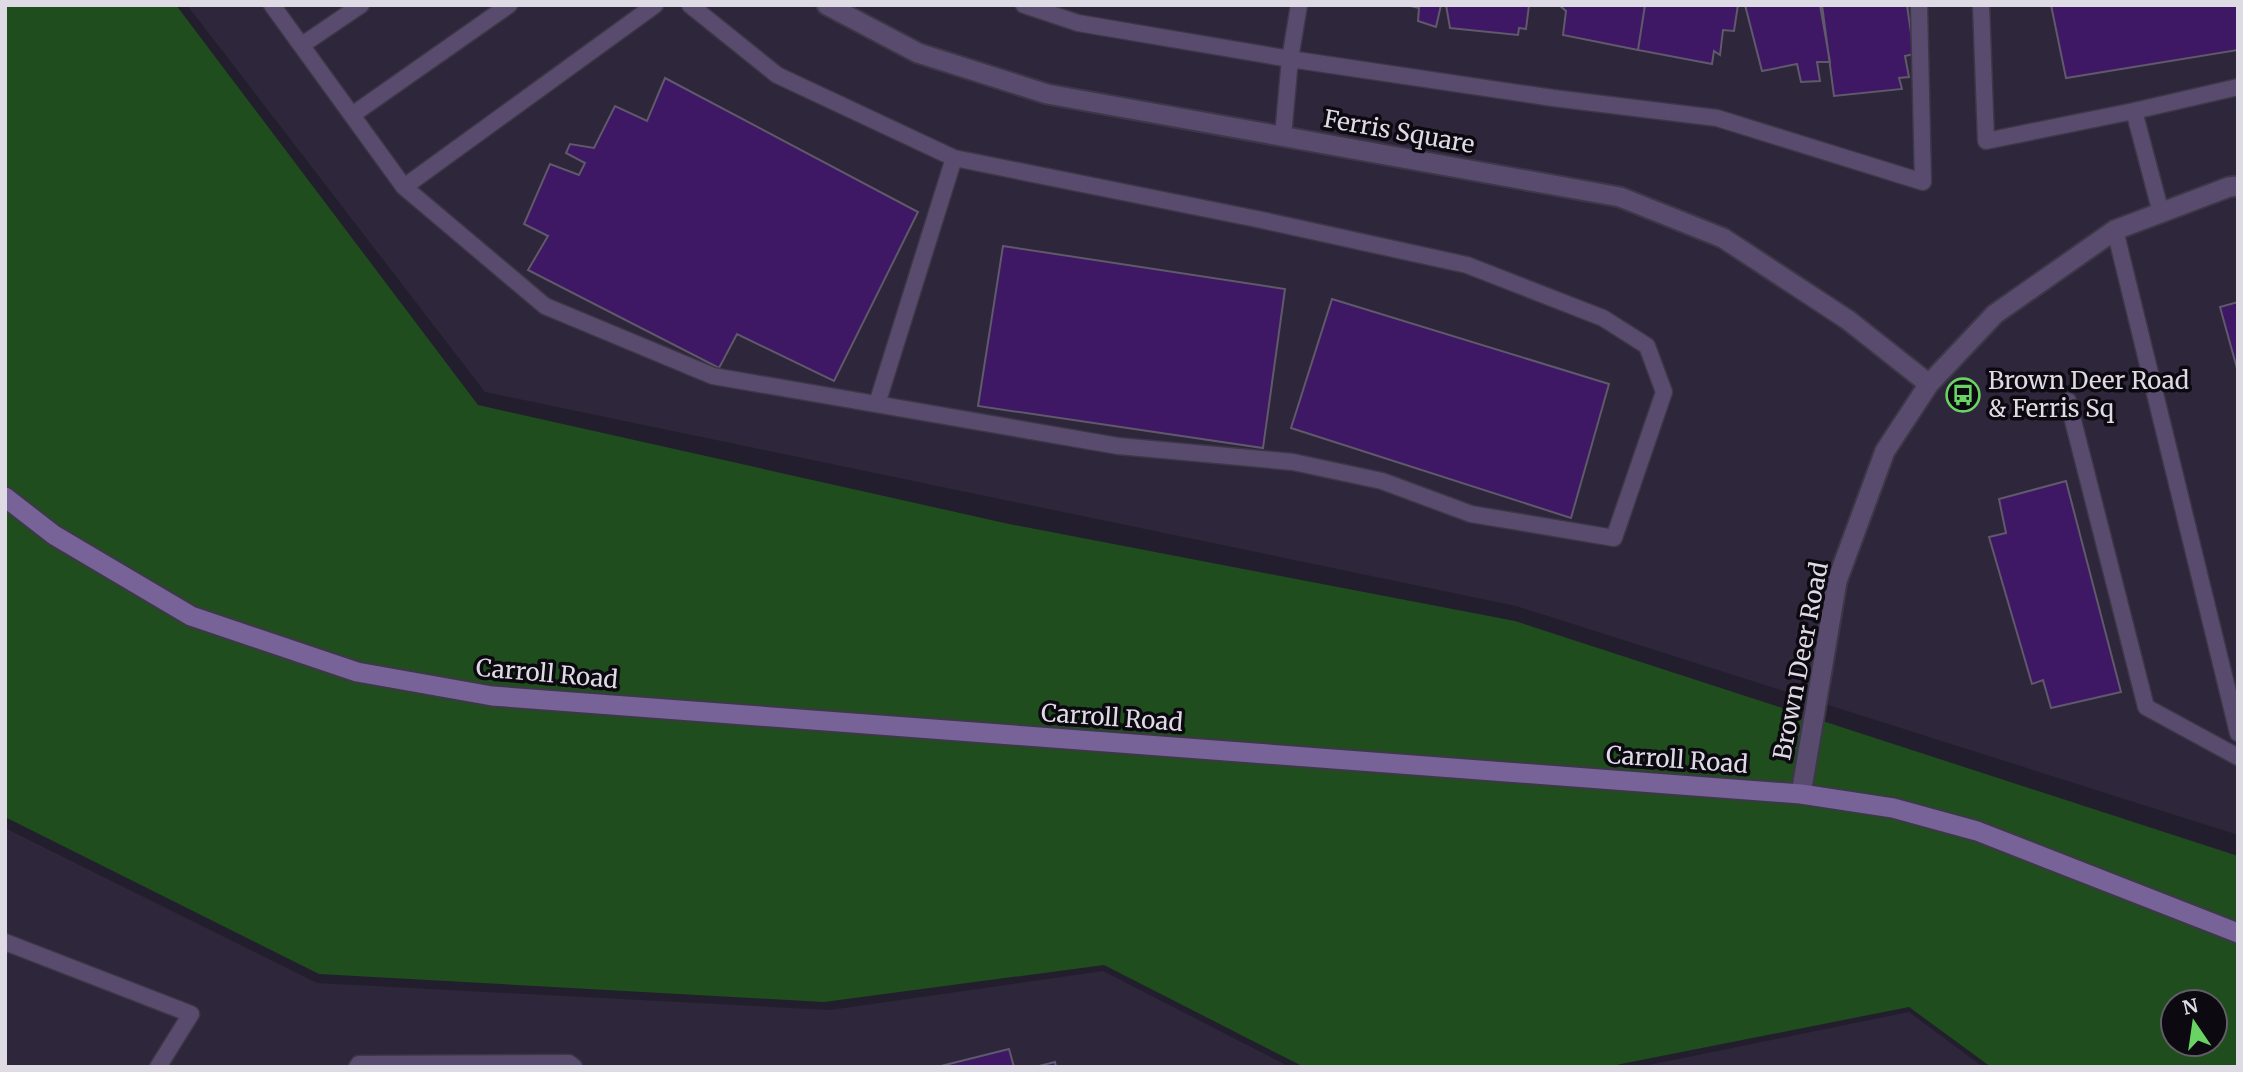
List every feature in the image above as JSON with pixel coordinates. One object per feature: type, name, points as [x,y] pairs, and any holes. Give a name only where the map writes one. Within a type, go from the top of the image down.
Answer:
[{"type":"main road","name":"Carroll Road","points":[[5,497],[54,535],[191,616],[357,672],[492,696],[1801,794],[1893,808],[1977,831],[2238,933]]},
{"type":"street","name":"Ferris Square","points":[[827,5],[918,53],[1046,94],[1620,197],[1723,238],[1848,320],[1929,384]]},
{"type":"street","name":"Brown Deer Road","points":[[1801,794],[1837,582],[1885,452],[1929,384],[1995,314],[2115,230],[2238,186]]},
{"type":"lane","points":[[272,5],[404,187],[545,306],[713,376],[1118,446],[1293,462],[1382,481],[1471,514],[1614,538],[1664,392],[1647,346],[1604,318],[1468,265],[954,158],[777,75],[690,5]]},
{"type":"lane","points":[[302,46],[361,5]]},
{"type":"lane","points":[[352,115],[509,5]]},
{"type":"lane","points":[[1024,5],[1077,23],[1290,59],[1553,98],[1717,118],[1923,182],[1919,5]]},
{"type":"lane","points":[[1283,136],[1290,59],[1299,5]]},
{"type":"lane","points":[[1981,5],[1986,141],[2238,87]]},
{"type":"lane","points":[[404,187],[644,9]]},
{"type":"lane","points":[[2134,111],[2161,213]]},
{"type":"lane","points":[[877,404],[954,158]]},
{"type":"lane","points":[[2115,230],[2238,733]]},
{"type":"lane","points":[[2068,401],[2146,707],[2238,757]]},
{"type":"lane","points":[[5,942],[191,1014],[158,1067]]},
{"type":"lane","points":[[357,1067],[359,1064],[543,1063],[569,1063],[574,1067]]},
{"type":"shaded area","points":[[187,5],[2238,5],[2238,835],[1516,606],[485,392]]},
{"type":"shaded area","points":[[5,828],[317,983],[830,1010],[1103,971],[1290,1067],[5,1067]]},
{"type":"shaded area","points":[[1909,1012],[1983,1067],[1639,1067]]},
{"type":"green space","points":[[5,5],[176,5],[478,405],[1009,524],[1515,621],[2238,856],[2238,1067],[1991,1067],[1909,1007],[1606,1067],[1304,1067],[1104,965],[824,1002],[319,974],[5,817]]},
{"type":"building","points":[[1406,5],[1441,5],[1436,27],[1418,21],[1419,8]]},
{"type":"building","points":[[1446,5],[1529,5],[1526,29],[1519,28],[1518,35],[1450,28]]},
{"type":"building","points":[[1559,5],[1645,5],[1638,50],[1563,35],[1566,11]]},
{"type":"building","points":[[1645,5],[1738,5],[1734,31],[1723,30],[1720,55],[1714,51],[1712,64],[1638,50]]},
{"type":"building","points":[[1745,5],[1820,5],[1830,62],[1817,62],[1820,81],[1801,82],[1797,64],[1762,71]]},
{"type":"building","points":[[1822,5],[1907,5],[1914,54],[1905,56],[1909,77],[1899,78],[1902,89],[1834,96]]},
{"type":"building","points":[[2051,5],[2238,5],[2238,50],[2066,78]]},
{"type":"building","points":[[665,78],[918,212],[834,381],[737,334],[719,368],[528,270],[548,236],[524,224],[550,164],[579,175],[585,163],[566,153],[570,144],[594,148],[615,106],[647,121]]},
{"type":"building","points":[[1003,246],[1285,289],[1263,448],[978,406]]},
{"type":"building","points":[[1332,299],[1609,384],[1571,518],[1291,428]]},
{"type":"building","points":[[2238,302],[2238,372],[2220,307]]},
{"type":"building","points":[[2066,481],[2121,692],[2051,708],[2043,680],[2032,684],[1989,537],[2006,533],[1999,499]]},
{"type":"building","points":[[1009,1049],[1014,1067],[937,1067]]},
{"type":"building","points":[[1055,1062],[1056,1067],[1035,1067]]},
{"type":"place","name":"Brown Deer Road & Ferris Sq","points":[[1963,395]]}]
